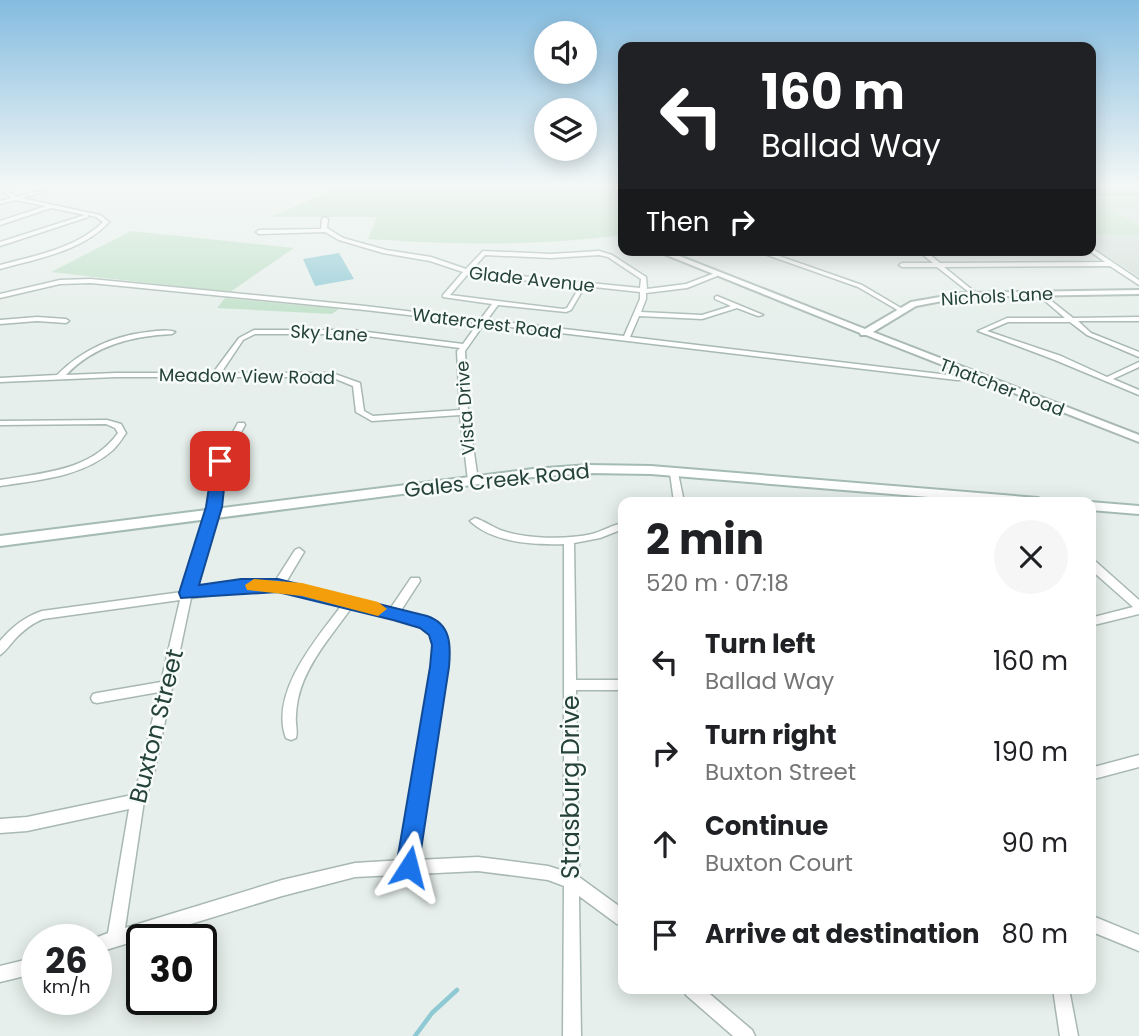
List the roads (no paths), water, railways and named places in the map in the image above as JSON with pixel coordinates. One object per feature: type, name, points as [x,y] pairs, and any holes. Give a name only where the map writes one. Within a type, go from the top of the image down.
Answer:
[{"type":"main road","name":"Gales Creek Road","points":[[0,541],[578,469],[674,472],[977,497]]},
{"type":"main road","points":[[1096,506],[1139,510]]},
{"type":"street","points":[[0,244],[30,234]]},
{"type":"street","points":[[0,267],[57,250],[86,234]]},
{"type":"street","name":"Glade Avenue","points":[[333,234],[379,250],[432,259],[465,272],[583,285],[644,291],[687,286],[715,275]]},
{"type":"street","points":[[583,285],[567,311],[445,297],[480,255],[487,252],[551,256],[599,253],[644,278],[644,291],[626,339]]},
{"type":"street","points":[[1096,253],[1139,283]]},
{"type":"street","name":"Thatcher Road","points":[[671,256],[1139,439]]},
{"type":"street","points":[[773,256],[860,286],[903,311]]},
{"type":"street","points":[[928,256],[974,294]]},
{"type":"street","points":[[902,265],[1112,264]]},
{"type":"street","name":"Watercrest Road","points":[[0,296],[41,285],[91,281],[480,322],[957,378],[975,377]]},
{"type":"street","name":"Nichols Lane","points":[[864,333],[926,300],[974,294],[1139,292]]},
{"type":"street","points":[[1039,293],[1095,337],[1139,355]]},
{"type":"street","points":[[718,298],[760,315]]},
{"type":"street","name":"Vista Drive","points":[[473,481],[464,411],[463,346],[495,304]]},
{"type":"street","points":[[637,313],[702,317],[737,306]]},
{"type":"street","points":[[0,322],[37,319],[66,321]]},
{"type":"street","points":[[1139,319],[1007,320],[981,331],[1139,393]]},
{"type":"street","name":"Sky Lane","points":[[216,374],[241,339],[254,332],[332,331],[463,346]]},
{"type":"street","points":[[60,377],[73,362],[90,352],[140,335],[172,332]]},
{"type":"street","points":[[1108,379],[1139,364]]},
{"type":"street","name":"Meadow View Road","points":[[0,380],[313,374],[344,378],[358,385],[360,412],[372,419],[464,411]]},
{"type":"street","points":[[0,423],[107,422],[121,428],[115,444],[105,454],[88,463],[0,483]]},
{"type":"street","name":"Buxton Street","points":[[115,939],[137,801],[146,778],[187,593],[217,495],[218,467],[241,425]]},
{"type":"street","points":[[674,472],[678,497]]},
{"type":"street","points":[[475,521],[486,530],[510,538],[589,538],[618,528]]},
{"type":"street","name":"Strasburg Drive","points":[[569,539],[572,1036]]},
{"type":"street","points":[[278,586],[299,552]]},
{"type":"street","points":[[1096,569],[1139,608]]},
{"type":"street","points":[[393,613],[415,581]]},
{"type":"street","points":[[0,650],[28,620],[60,612],[241,585],[278,586],[427,623],[437,631],[442,645],[409,867]]},
{"type":"street","points":[[291,734],[287,716],[293,693],[309,661],[349,603]]},
{"type":"street","points":[[1096,620],[1139,608]]},
{"type":"street","points":[[570,685],[618,685]]},
{"type":"street","points":[[97,698],[167,686]]},
{"type":"street","points":[[1096,773],[1137,765]]},
{"type":"street","points":[[0,827],[137,801]]},
{"type":"street","points":[[112,940],[340,872],[409,867],[478,864],[548,873],[571,881],[618,914]]},
{"type":"street","points":[[1096,925],[1139,943]]},
{"type":"street","points":[[0,974],[21,969]]},
{"type":"street","points":[[698,994],[746,1036]]},
{"type":"street","points":[[1062,994],[1069,1036]]},
{"type":"water","points":[[339,253],[354,279],[315,286],[303,259]]},
{"type":"waterway","points":[[415,1036],[432,1013],[457,990]]}]
